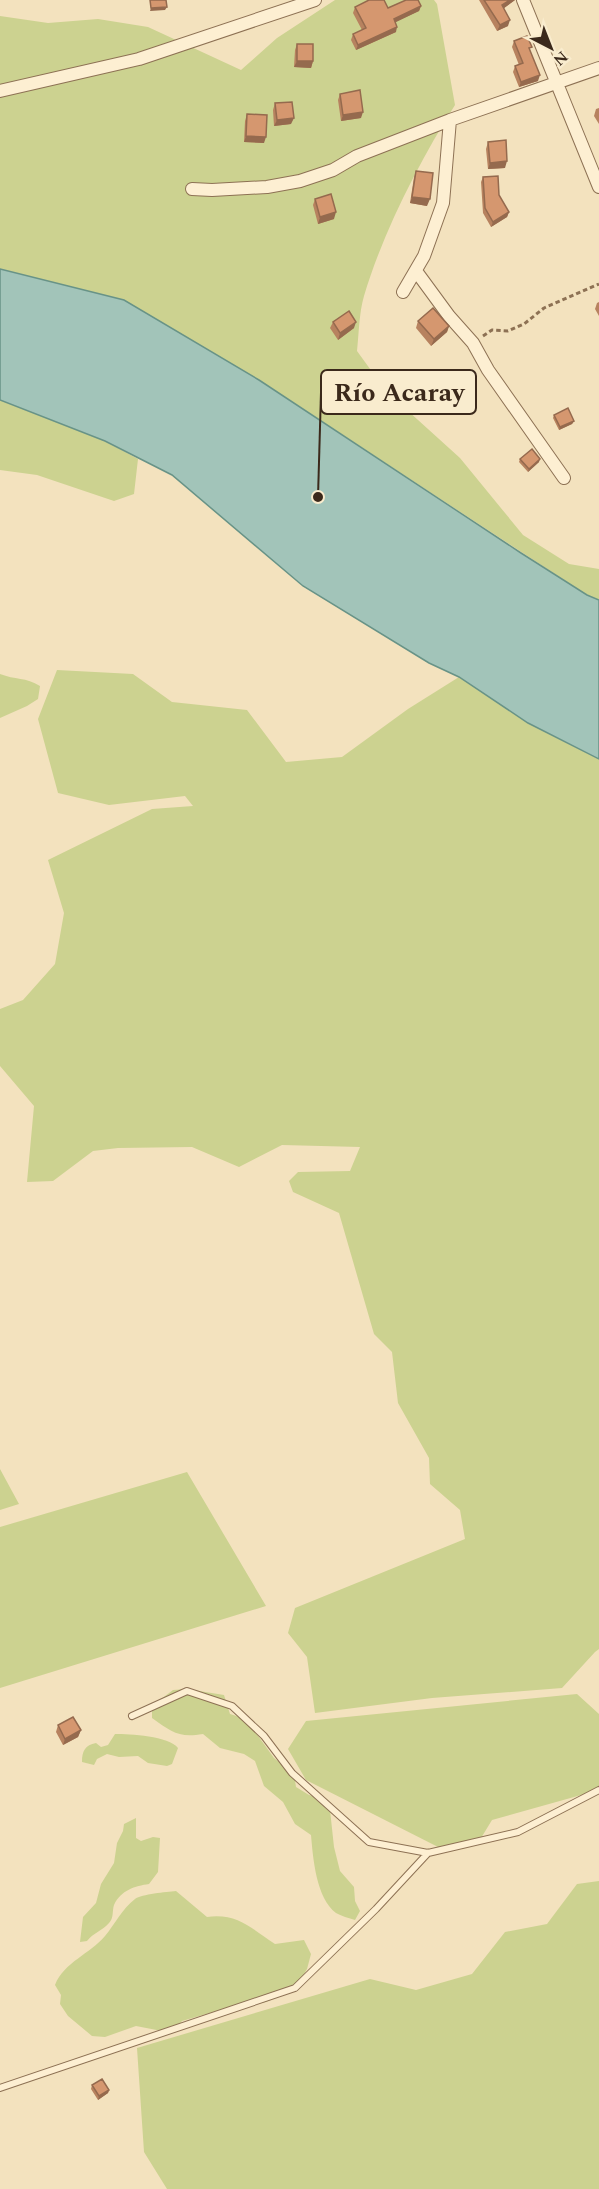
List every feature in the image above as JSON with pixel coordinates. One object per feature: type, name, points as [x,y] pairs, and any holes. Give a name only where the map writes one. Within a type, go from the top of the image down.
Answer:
[{"type":"street","points":[[0,92],[139,59],[315,0]]},
{"type":"street","points":[[523,0],[599,187]]},
{"type":"street","points":[[192,189],[267,187],[300,181],[333,171],[357,156],[450,120],[599,68]]},
{"type":"street","points":[[403,292],[432,238],[443,203],[450,120]]},
{"type":"street","points":[[416,271],[472,343],[488,370],[564,478]]},
{"type":"lane","points":[[132,1716],[188,1690],[232,1706],[264,1736],[292,1773],[369,1842],[428,1853],[518,1832],[599,1790]]},
{"type":"lane","points":[[0,2088],[52,2073],[295,1988],[376,1910],[428,1853]]},
{"type":"path","points":[[472,343],[492,330],[508,331],[516,328],[544,308],[599,284]]},
{"type":"green space","points":[[335,0],[434,0],[437,4],[455,105],[415,174],[381,247],[362,303],[357,351],[386,391],[460,458],[523,535],[569,564],[599,569],[599,600],[587,595],[259,380],[124,300],[0,269],[0,16],[48,23],[98,19],[148,27],[241,70],[277,38]]},
{"type":"green space","points":[[0,400],[105,441],[138,459],[134,494],[114,501],[37,475],[0,470]]},
{"type":"green space","points":[[57,670],[133,674],[172,702],[247,710],[286,762],[342,757],[408,709],[459,677],[528,723],[599,759],[599,1649],[562,1688],[432,1698],[315,1713],[307,1657],[288,1633],[295,1608],[465,1539],[460,1510],[430,1484],[429,1458],[398,1403],[392,1352],[374,1334],[339,1213],[293,1192],[289,1181],[298,1172],[350,1171],[360,1147],[282,1145],[239,1167],[192,1147],[118,1148],[93,1151],[53,1181],[27,1182],[34,1106],[0,1066],[0,1009],[23,1000],[55,964],[64,913],[48,860],[152,809],[193,806],[185,796],[109,805],[58,793],[38,719]]},
{"type":"green space","points":[[0,674],[30,681],[40,686],[38,699],[0,718]]},
{"type":"green space","points":[[0,1469],[19,1504],[0,1510]]},
{"type":"green space","points":[[187,1472],[266,1606],[0,1688],[0,1527]]},
{"type":"green space","points":[[187,1689],[224,1695],[230,1714],[246,1719],[274,1758],[294,1774],[296,1787],[309,1795],[318,1797],[330,1810],[334,1847],[340,1871],[354,1887],[355,1901],[360,1911],[355,1920],[336,1913],[329,1906],[317,1877],[311,1835],[295,1824],[283,1802],[264,1786],[255,1761],[244,1754],[220,1748],[203,1734],[176,1733],[152,1718],[152,1706],[173,1690]]},
{"type":"green space","points":[[577,1694],[599,1714],[599,1790],[492,1820],[478,1843],[442,1849],[306,1780],[288,1749],[306,1721]]},
{"type":"green space","points":[[115,1734],[158,1738],[178,1748],[172,1764],[167,1766],[148,1763],[138,1756],[119,1757],[107,1754],[97,1759],[94,1765],[82,1762],[87,1747],[96,1743],[101,1747],[108,1745]]},
{"type":"green space","points":[[136,1818],[136,1838],[141,1841],[153,1837],[160,1838],[158,1872],[149,1884],[124,1892],[114,1905],[111,1921],[87,1941],[80,1942],[83,1917],[96,1903],[101,1884],[114,1863],[117,1843],[124,1824]]},
{"type":"green space","points":[[599,1881],[599,2189],[167,2189],[144,2152],[137,2048],[370,1979],[416,1990],[472,1974],[505,1932],[547,1924],[577,1884]]},
{"type":"green space","points":[[176,1891],[207,1917],[227,1917],[243,1923],[275,1944],[304,1940],[311,1954],[307,1969],[296,1988],[266,2002],[220,2010],[182,2021],[172,2033],[136,2026],[105,2037],[92,2036],[68,2016],[60,2004],[61,1995],[55,1985],[59,1977],[64,1970],[99,1942],[135,1899]]},
{"type":"water","points":[[0,269],[124,300],[259,380],[521,553],[587,595],[599,600],[599,759],[528,723],[459,677],[429,663],[303,586],[172,475],[105,441],[0,400]]},
{"type":"building","points":[[150,0],[166,0],[167,7],[151,8]]},
{"type":"building","points":[[369,0],[384,0],[388,8],[406,0],[418,0],[421,6],[394,19],[397,27],[358,45],[353,34],[366,28],[355,7]]},
{"type":"building","points":[[484,0],[510,0],[502,5],[510,20],[500,25]]},
{"type":"building","points":[[527,36],[532,47],[529,48],[540,75],[521,82],[515,66],[523,63],[514,41]]},
{"type":"building","points":[[297,44],[313,44],[313,61],[297,61]]},
{"type":"building","points":[[360,90],[363,112],[343,115],[340,94]]},
{"type":"building","points":[[292,102],[294,118],[277,120],[275,103]]},
{"type":"building","points":[[247,114],[267,115],[266,137],[246,136]]},
{"type":"building","points":[[506,140],[507,161],[490,163],[488,142]]},
{"type":"building","points":[[416,171],[433,173],[430,199],[412,197]]},
{"type":"building","points":[[498,176],[499,195],[509,212],[493,222],[485,208],[483,177]]},
{"type":"building","points":[[331,194],[336,212],[320,217],[315,199]]},
{"type":"building","points":[[433,308],[449,326],[434,339],[418,321]]},
{"type":"building","points":[[349,311],[356,322],[340,333],[333,322]]},
{"type":"building","points":[[568,408],[574,421],[560,427],[554,415]]},
{"type":"building","points":[[532,449],[540,459],[529,469],[520,459]]},
{"type":"building","points":[[73,1717],[81,1730],[65,1739],[58,1725]]},
{"type":"building","points":[[102,2079],[109,2090],[99,2096],[92,2085]]},
{"type":"place","name":"Río Acaray","points":[[318,497]]}]
